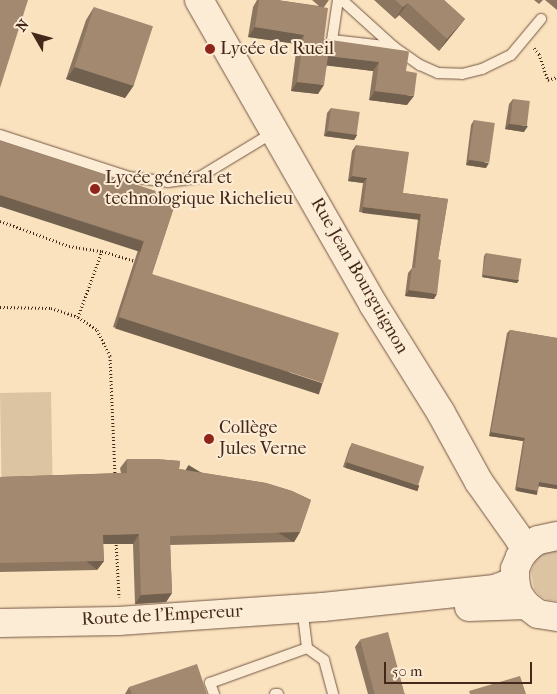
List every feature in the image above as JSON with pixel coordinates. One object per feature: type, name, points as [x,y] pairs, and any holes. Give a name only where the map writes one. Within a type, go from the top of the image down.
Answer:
[{"type":"street","name":"Rue Jean Bourguignon","points":[[199,0],[373,304],[441,413],[479,482],[520,540],[528,547]]},
{"type":"street","points":[[557,536],[538,540],[528,547],[518,563],[520,593],[538,614],[557,617]]},
{"type":"street","name":"Route de l'Empereur","points":[[0,623],[314,615],[495,590],[520,593]]},
{"type":"lane","points":[[338,0],[332,40],[394,47]]},
{"type":"lane","points":[[342,0],[394,47],[420,65],[438,73],[462,74],[482,69],[511,55],[541,19]]},
{"type":"lane","points":[[0,135],[129,177],[168,182],[198,178],[275,132]]},
{"type":"lane","points":[[307,648],[314,615]]},
{"type":"lane","points":[[214,694],[210,683],[307,648]]},
{"type":"lane","points":[[307,648],[324,660],[333,694]]},
{"type":"path","points":[[524,39],[539,54],[548,80],[557,77]]},
{"type":"path","points":[[0,221],[69,246],[102,250],[146,265]]},
{"type":"path","points":[[78,317],[102,250]]},
{"type":"path","points":[[0,307],[51,308],[78,317],[97,330],[110,356],[115,480]]},
{"type":"path","points":[[116,539],[120,605]]},
{"type":"shaded area","points":[[51,392],[53,478],[2,479],[0,393]]},
{"type":"shaded area","points":[[557,550],[557,601],[548,600],[540,596],[534,589],[531,572],[537,557],[544,552]]},
{"type":"building","points":[[0,0],[28,0],[0,88]]},
{"type":"building","points":[[259,0],[277,0],[328,8],[324,39],[409,52],[406,71],[417,73],[414,96],[375,91],[379,62],[328,56],[324,85],[297,82],[304,35],[255,27]]},
{"type":"building","points":[[395,0],[444,0],[465,19],[447,39],[408,3],[403,7]]},
{"type":"building","points":[[94,7],[153,26],[133,86],[75,67]]},
{"type":"building","points":[[513,99],[530,101],[527,126],[510,124]]},
{"type":"building","points":[[331,108],[360,112],[357,135],[328,131]]},
{"type":"building","points":[[474,120],[495,123],[489,163],[468,160]]},
{"type":"building","points":[[0,141],[177,198],[152,274],[339,333],[323,383],[119,317],[144,241],[0,195]]},
{"type":"building","points":[[356,145],[409,152],[403,193],[448,199],[438,259],[441,260],[437,294],[409,290],[412,268],[415,268],[421,214],[363,207],[367,178],[352,176]]},
{"type":"building","points":[[486,253],[522,259],[518,280],[483,275]]},
{"type":"building","points":[[510,330],[557,338],[557,485],[539,482],[538,491],[517,487],[525,438],[491,432]]},
{"type":"building","points":[[352,443],[424,466],[418,486],[346,462]]},
{"type":"building","points":[[127,459],[180,461],[179,469],[266,483],[292,491],[311,500],[300,532],[170,536],[172,593],[141,595],[139,534],[103,535],[104,561],[0,563],[0,477],[127,473]]},
{"type":"building","points":[[388,632],[405,694],[375,694],[360,640]]},
{"type":"building","points":[[197,664],[207,694],[132,694],[129,687]]},
{"type":"building","points":[[520,676],[526,694],[470,694],[469,691]]},
{"type":"place","name":"Lycée de Rueil","points":[[210,49]]},
{"type":"place","name":"Lycée général et technologique Richelieu","points":[[95,189]]},
{"type":"place","name":"Collège Jules Verne","points":[[209,439]]}]
